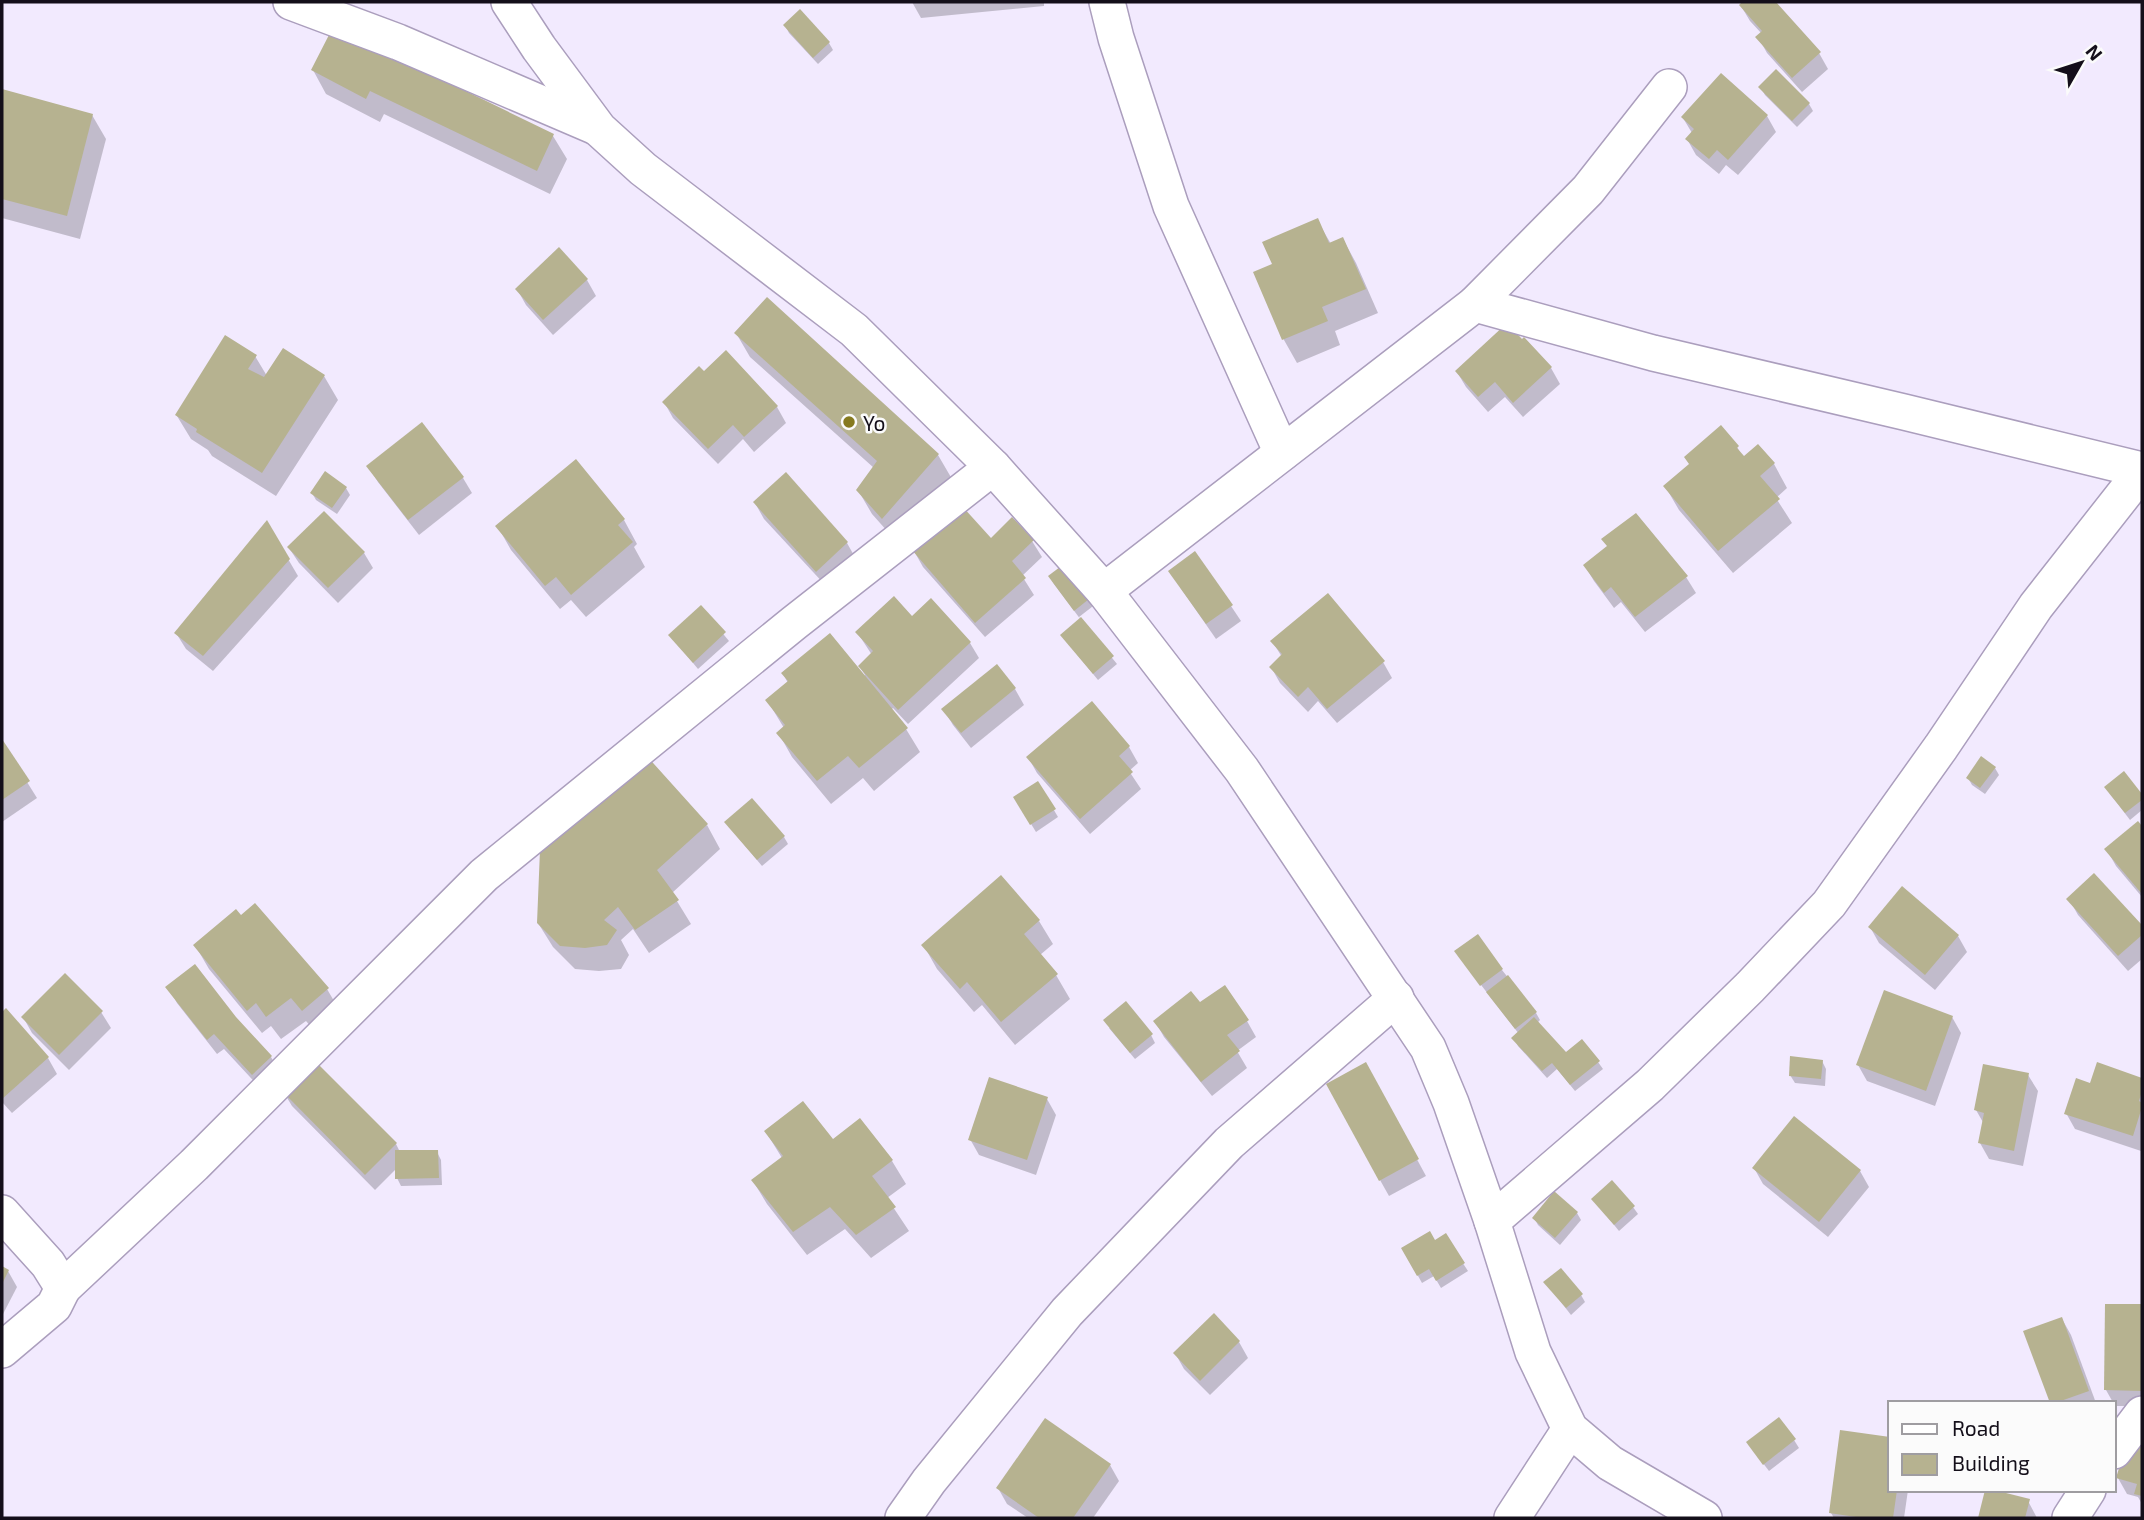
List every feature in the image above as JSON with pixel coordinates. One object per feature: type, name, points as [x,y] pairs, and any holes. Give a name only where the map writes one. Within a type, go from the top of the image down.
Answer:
[{"type":"street","points":[[291,2],[398,42],[599,129]]},
{"type":"street","points":[[509,2],[539,48],[599,129],[643,169],[854,330],[993,467],[1104,591],[1242,770],[1428,1048],[1451,1103],[1492,1221],[1533,1352],[1570,1429],[1610,1463],[1704,1518]]},
{"type":"street","points":[[1107,2],[1116,38],[1171,206],[1282,453]]},
{"type":"street","points":[[1104,591],[1475,304],[1588,190],[1669,87]]},
{"type":"street","points":[[1475,304],[1653,353],[2142,471],[2036,606],[1941,747],[1829,904],[1750,987],[1650,1085],[1492,1221]]},
{"type":"street","points":[[2,1350],[54,1306],[62,1287],[194,1165],[484,875],[993,467]]},
{"type":"street","points":[[904,1518],[929,1481],[1067,1312],[1228,1143],[1396,998]]},
{"type":"street","points":[[2,1213],[48,1264],[62,1287]]},
{"type":"street","points":[[2116,1448],[2142,1414]]},
{"type":"street","points":[[1512,1518],[1570,1429]]},
{"type":"street","points":[[2070,1518],[2087,1492]]},
{"type":"building","points":[[1742,2],[1776,2],[1821,52],[1792,78],[1755,37],[1762,31],[1739,5]]},
{"type":"building","points":[[800,9],[830,42],[813,58],[783,25]]},
{"type":"building","points":[[331,31],[372,52],[375,47],[554,134],[537,171],[370,91],[366,99],[311,70]]},
{"type":"building","points":[[1776,69],[1810,103],[1792,121],[1758,87]]},
{"type":"building","points":[[1721,73],[1768,115],[1728,160],[1717,150],[1709,159],[1685,139],[1694,129],[1681,117]]},
{"type":"building","points":[[2,89],[93,114],[67,216],[2,199]]},
{"type":"building","points":[[1318,218],[1329,243],[1343,237],[1366,289],[1322,307],[1328,321],[1282,340],[1253,272],[1272,264],[1262,242]]},
{"type":"building","points":[[559,247],[588,279],[543,320],[515,289]]},
{"type":"building","points":[[767,297],[939,454],[882,519],[856,490],[877,461],[734,333]]},
{"type":"building","points":[[1507,323],[1552,367],[1513,403],[1495,382],[1478,397],[1455,371]]},
{"type":"building","points":[[225,335],[257,355],[248,369],[264,377],[283,348],[325,375],[262,473],[196,432],[197,429],[175,415]]},
{"type":"building","points":[[726,350],[778,406],[744,437],[733,425],[708,449],[662,402],[699,366],[704,371]]},
{"type":"building","points":[[422,422],[464,477],[408,520],[366,466]]},
{"type":"building","points":[[1721,425],[1744,456],[1758,444],[1775,463],[1760,476],[1780,499],[1718,551],[1663,486],[1689,464],[1684,457]]},
{"type":"building","points":[[576,459],[625,519],[618,525],[633,542],[571,595],[556,577],[545,586],[495,526]]},
{"type":"building","points":[[325,471],[347,487],[332,508],[310,493]]},
{"type":"building","points":[[786,472],[848,542],[816,572],[753,502]]},
{"type":"building","points":[[962,506],[991,538],[1012,517],[1034,540],[1012,561],[1026,578],[975,623],[912,550]]},
{"type":"building","points":[[324,511],[365,552],[328,588],[287,547]]},
{"type":"building","points":[[1636,513],[1688,576],[1635,617],[1611,587],[1604,593],[1583,565],[1607,546],[1601,539]]},
{"type":"building","points":[[267,520],[290,559],[203,656],[174,633]]},
{"type":"building","points":[[1195,551],[1233,605],[1206,624],[1168,571]]},
{"type":"building","points":[[1068,561],[1094,595],[1074,611],[1048,576]]},
{"type":"building","points":[[1328,593],[1385,661],[1327,709],[1308,687],[1298,697],[1269,667],[1282,654],[1270,641]]},
{"type":"building","points":[[894,596],[912,616],[931,598],[971,642],[898,710],[858,666],[873,651],[855,632]]},
{"type":"building","points":[[701,605],[726,632],[693,663],[668,635]]},
{"type":"building","points":[[1081,617],[1114,656],[1093,674],[1060,635]]},
{"type":"building","points":[[830,633],[908,728],[859,768],[848,756],[817,781],[776,733],[785,725],[765,700],[788,681],[781,673]]},
{"type":"building","points":[[997,664],[1016,688],[961,733],[941,709]]},
{"type":"building","points":[[1092,701],[1130,746],[1119,756],[1133,772],[1080,819],[1026,757]]},
{"type":"building","points":[[2,739],[30,781],[2,800]]},
{"type":"building","points":[[645,754],[708,824],[657,870],[679,900],[635,930],[618,907],[604,920],[617,930],[607,945],[585,948],[560,946],[537,923],[540,850]]},
{"type":"building","points":[[1981,756],[1996,767],[1980,788],[1966,778]]},
{"type":"building","points":[[2124,771],[2142,794],[2142,800],[2125,813],[2104,787]]},
{"type":"building","points":[[1038,781],[1056,809],[1030,825],[1013,797]]},
{"type":"building","points":[[752,798],[785,836],[757,860],[724,822]]},
{"type":"building","points":[[2138,821],[2142,826],[2142,894],[2104,849]]},
{"type":"building","points":[[2094,873],[2142,925],[2142,935],[2118,956],[2066,899]]},
{"type":"building","points":[[1001,875],[1040,920],[1024,934],[1058,974],[1001,1022],[967,982],[960,989],[921,945]]},
{"type":"building","points":[[1902,886],[1959,935],[1925,975],[1868,927]]},
{"type":"building","points":[[255,903],[329,988],[302,1011],[291,998],[266,1017],[256,1003],[247,1011],[193,945],[236,909],[241,915]]},
{"type":"building","points":[[1478,934],[1503,969],[1480,986],[1454,951]]},
{"type":"building","points":[[195,964],[236,1017],[272,1056],[252,1075],[214,1034],[207,1040],[165,987]]},
{"type":"building","points":[[65,973],[103,1011],[59,1055],[21,1017]]},
{"type":"building","points":[[1508,975],[1537,1012],[1515,1029],[1486,992]]},
{"type":"building","points":[[1225,985],[1249,1020],[1227,1035],[1240,1051],[1201,1082],[1153,1021],[1191,991],[1200,1002]]},
{"type":"building","points":[[1884,990],[1953,1016],[1926,1091],[1856,1065]]},
{"type":"building","points":[[1126,1001],[1153,1034],[1130,1053],[1103,1020]]},
{"type":"building","points":[[6,1008],[49,1057],[2,1099],[2,1012]]},
{"type":"building","points":[[1534,1017],[1566,1052],[1582,1039],[1600,1061],[1570,1085],[1552,1063],[1542,1071],[1511,1038]]},
{"type":"building","points":[[1790,1056],[1823,1060],[1821,1079],[1789,1076]]},
{"type":"building","points":[[313,1059],[397,1143],[365,1175],[281,1090]]},
{"type":"building","points":[[1366,1062],[1419,1159],[1379,1181],[1326,1084]]},
{"type":"building","points":[[2097,1062],[2142,1078],[2139,1101],[2142,1107],[2133,1136],[2064,1114],[2076,1078],[2090,1083]]},
{"type":"building","points":[[1983,1064],[2029,1073],[2014,1151],[1978,1143],[1984,1113],[1974,1110]]},
{"type":"building","points":[[989,1077],[1048,1097],[1027,1160],[968,1140]]},
{"type":"building","points":[[803,1101],[833,1139],[860,1118],[893,1160],[872,1176],[896,1207],[856,1235],[830,1207],[793,1232],[751,1180],[783,1156],[764,1131]]},
{"type":"building","points":[[1794,1116],[1861,1170],[1819,1222],[1752,1168]]},
{"type":"building","points":[[395,1150],[438,1150],[439,1178],[395,1179]]},
{"type":"building","points":[[1612,1180],[1635,1206],[1614,1225],[1591,1199]]},
{"type":"building","points":[[1554,1191],[1578,1212],[1555,1238],[1532,1218]]},
{"type":"building","points":[[1430,1231],[1435,1240],[1446,1233],[1465,1263],[1436,1281],[1429,1269],[1417,1276],[1401,1248]]},
{"type":"building","points":[[2,1266],[9,1270],[2,1284]]},
{"type":"building","points":[[1561,1268],[1583,1294],[1566,1308],[1543,1282]]},
{"type":"building","points":[[2105,1304],[2142,1304],[2142,1391],[2104,1390]]},
{"type":"building","points":[[1214,1313],[1240,1341],[1200,1381],[1173,1353]]},
{"type":"building","points":[[2062,1317],[2089,1391],[2061,1401],[2049,1401],[2023,1331]]},
{"type":"building","points":[[1779,1417],[1796,1439],[1763,1465],[1746,1442]]},
{"type":"building","points":[[1045,1418],[1111,1464],[1073,1518],[1039,1518],[996,1488]]},
{"type":"building","points":[[1840,1430],[1888,1437],[1888,1492],[1897,1492],[1893,1518],[1863,1518],[1829,1513]]},
{"type":"building","points":[[2128,1439],[2142,1443],[2142,1496],[2134,1494],[2137,1484],[2116,1478]]},
{"type":"building","points":[[1984,1492],[2002,1492],[2030,1499],[2025,1518],[1978,1518]]},
{"type":"place","name":"Yo","points":[[849,422]]}]
